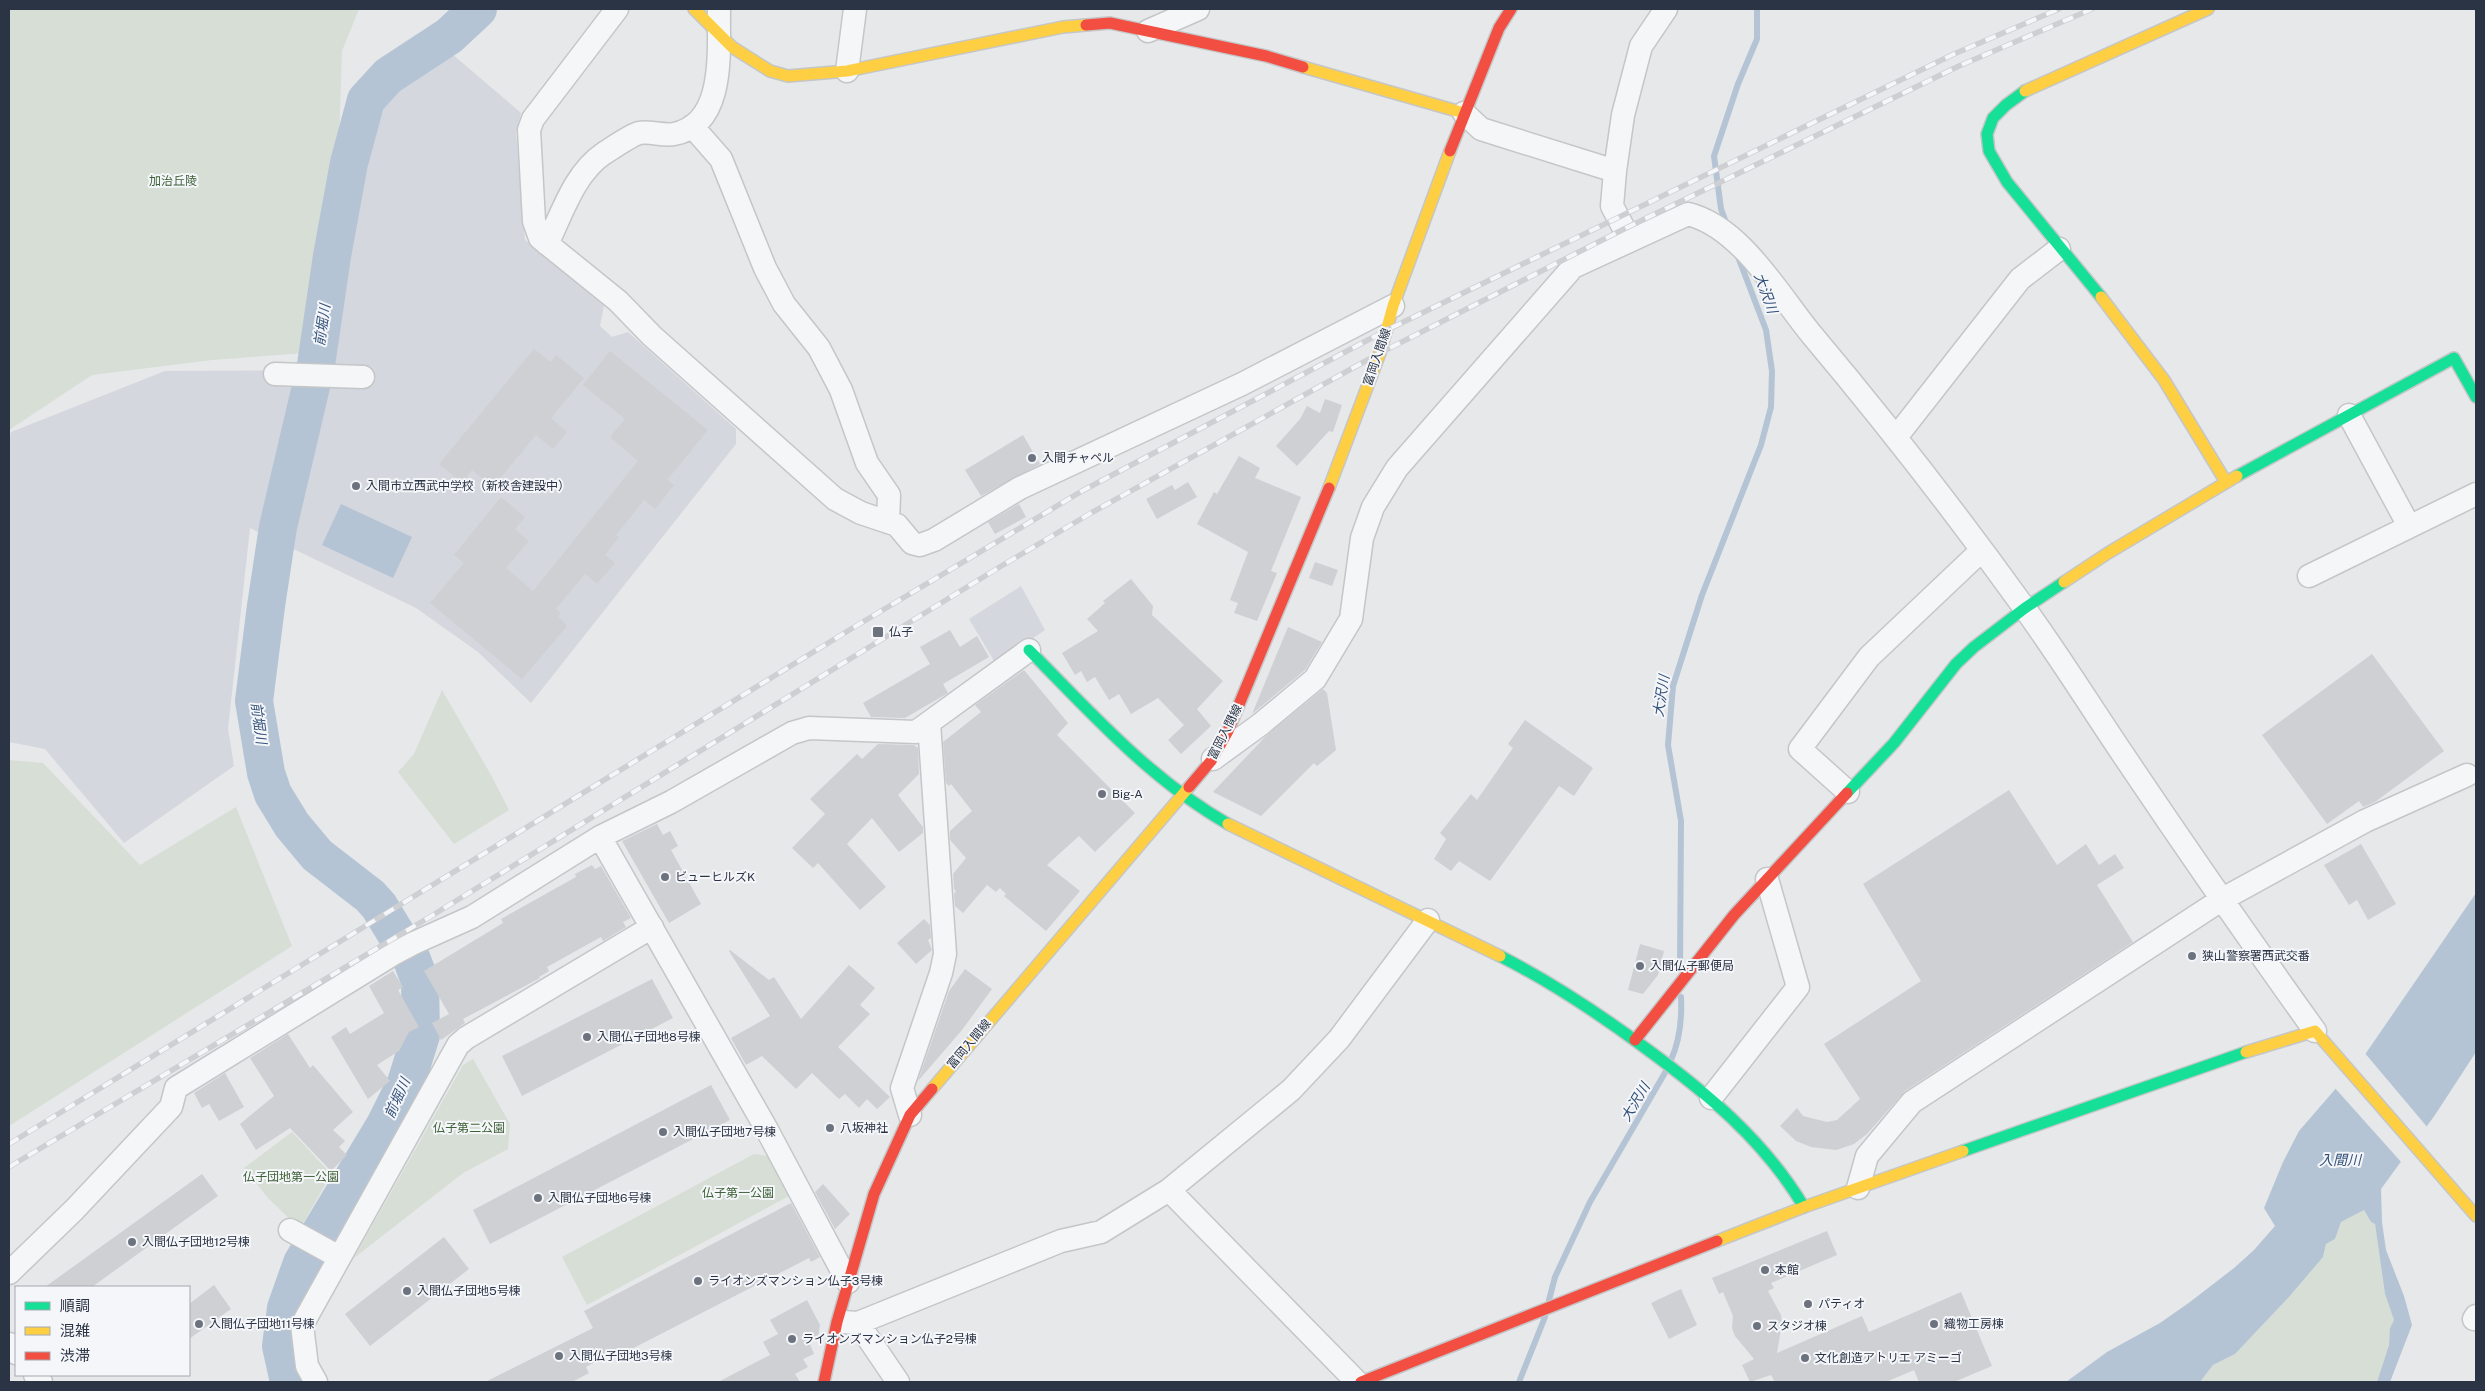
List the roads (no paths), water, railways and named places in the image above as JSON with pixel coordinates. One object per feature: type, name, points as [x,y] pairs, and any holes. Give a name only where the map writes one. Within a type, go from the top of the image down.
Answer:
[{"type":"street","points":[[617,9],[533,119],[528,134],[534,221],[540,238],[618,301],[652,336],[835,499],[861,513],[897,525],[912,543],[920,545],[934,540],[1020,488],[1242,384],[1393,306]]},
{"type":"street","points":[[694,9],[732,48],[770,71],[788,76],[847,70],[1063,27],[1110,24],[1266,56],[1429,101],[1464,113],[1481,129],[1615,171]]},
{"type":"street","points":[[547,244],[577,184],[590,165],[603,154],[639,133],[671,134],[682,132],[692,126],[708,109],[719,70],[719,9]]},
{"type":"street","points":[[847,70],[855,9]]},
{"type":"street","points":[[1148,31],[1198,9]]},
{"type":"street","name":"富岡入間線","points":[[824,1382],[848,1322],[848,1282],[874,1194],[910,1115],[1211,761],[1228,730],[1320,508],[1380,353],[1393,306],[1464,113],[1499,28],[1511,9]]},
{"type":"street","points":[[1630,240],[1612,206],[1615,171],[1624,115],[1641,46],[1666,9]]},
{"type":"street","points":[[2208,9],[2028,89],[2009,101],[1996,113],[1988,128],[1986,142],[1990,155],[2003,176],[2059,249],[2141,348],[2194,426],[2226,482]]},
{"type":"street","points":[[692,126],[721,159],[764,268],[784,304],[818,348],[841,390],[867,464],[889,495],[888,522]]},
{"type":"street","points":[[1211,761],[1261,724],[1315,680],[1351,619],[1362,538],[1373,507],[1397,468],[1573,267],[1688,214],[1708,222],[1744,248],[1801,322],[1897,436],[2025,608],[2221,900],[2315,1031],[2476,1216]]},
{"type":"street","points":[[1897,436],[2020,279],[2059,249]]},
{"type":"street","points":[[1635,1040],[1734,915],[1894,742],[1956,664],[1974,647],[2025,608],[2108,553],[2226,482],[2454,358],[2476,397]]},
{"type":"street","points":[[275,374],[363,378]]},
{"type":"street","points":[[2349,415],[2409,526]]},
{"type":"street","points":[[2309,576],[2476,494]]},
{"type":"street","points":[[1848,792],[1800,749],[1869,657],[1982,550]]},
{"type":"street","points":[[9,1273],[74,1210],[171,1107],[176,1088],[404,948],[472,917],[600,838],[671,802],[792,733],[809,728],[916,732],[1028,650],[1107,728],[1182,794],[1257,840],[1428,920],[1521,967],[1560,989],[1655,1054],[1687,1078],[1744,1128],[1780,1168],[1804,1207]]},
{"type":"street","points":[[910,1115],[902,1088],[942,973],[945,954],[929,723]]},
{"type":"street","points":[[1858,1188],[1867,1156],[1912,1102],[2221,900],[2365,821],[2467,775]]},
{"type":"street","points":[[600,838],[766,1128],[848,1282]]},
{"type":"street","points":[[1711,1098],[1798,987],[1768,879]]},
{"type":"street","points":[[898,1382],[848,1322],[1061,1241],[1101,1232],[1169,1190],[1291,1090],[1339,1039],[1428,920]]},
{"type":"street","points":[[316,1382],[307,1366],[302,1325],[458,1045],[466,1038],[652,927]]},
{"type":"street","points":[[1361,1382],[1804,1207],[2249,1051],[2315,1031]]},
{"type":"street","points":[[1169,1190],[1357,1382]]},
{"type":"street","points":[[290,1230],[339,1256]]},
{"type":"water","points":[[341,504],[412,537],[393,578],[322,545]]},
{"type":"water","name":"入間川","points":[[2476,893],[2476,1052],[2435,1115],[2381,1189],[2382,1222],[2386,1250],[2404,1296],[2412,1325],[2390,1382],[2377,1382],[2389,1345],[2390,1328],[2394,1320],[2385,1294],[2375,1224],[2371,1222],[2364,1210],[2341,1222],[2335,1239],[2326,1244],[2323,1257],[2289,1297],[2235,1354],[2213,1365],[2200,1382],[2066,1382],[2107,1352],[2160,1323],[2190,1302],[2234,1268],[2254,1250],[2275,1226],[2264,1208],[2283,1162],[2299,1131],[2364,1056]]},
{"type":"waterway","name":"前堀川","points":[[289,1382],[281,1346],[286,1308],[302,1263],[385,1125],[406,1083],[421,1035],[420,981],[412,960],[379,906],[370,896],[317,855],[292,825],[273,794],[266,773],[254,701],[266,606],[278,527],[316,365],[332,256],[349,163],[366,100],[388,76],[449,36],[478,9]]},
{"type":"waterway","name":"大沢川","points":[[1727,225],[1721,209],[1714,156],[1738,84],[1757,39],[1757,9]]},
{"type":"waterway","name":"大沢川","points":[[1680,969],[1681,821],[1668,745],[1673,686],[1702,595],[1761,445],[1771,407],[1772,371],[1766,330],[1737,254]]},
{"type":"waterway","name":"大沢川","points":[[1671,1060],[1680,1029],[1681,997]]},
{"type":"waterway","name":"大沢川","points":[[1549,1300],[1555,1277],[1590,1202],[1666,1071]]},
{"type":"waterway","name":"大沢川","points":[[1519,1382],[1545,1317]]},
{"type":"railway","points":[[9,1144],[851,629],[1082,491],[1385,331],[1954,54],[2059,9]]},
{"type":"railway","points":[[9,1167],[433,915],[998,568],[1091,513],[1380,353],[1624,229],[1959,66],[2092,9]]},
{"type":"place","name":"入間チャペル","points":[[1032,458]]},
{"type":"place","name":"入間市立西武中学校（新校舎建設中）","points":[[356,486]]},
{"type":"place","name":"仏子","points":[[878,632]]},
{"type":"place","name":"Big-A","points":[[1102,794]]},
{"type":"place","name":"ビューヒルズK","points":[[665,877]]},
{"type":"place","name":"狭山警察署西武交番","points":[[2192,956]]},
{"type":"place","name":"入間仏子郵便局","points":[[1640,966]]},
{"type":"place","name":"入間仏子団地8号棟","points":[[587,1037]]},
{"type":"place","name":"八坂神社","points":[[830,1128]]},
{"type":"place","name":"入間仏子団地7号棟","points":[[663,1132]]},
{"type":"place","name":"入間仏子団地6号棟","points":[[538,1198]]},
{"type":"place","name":"入間仏子団地12号棟","points":[[132,1242]]},
{"type":"place","name":"本館","points":[[1765,1270]]},
{"type":"place","name":"ライオンズマンション仏子3号棟","points":[[698,1281]]},
{"type":"place","name":"入間仏子団地5号棟","points":[[407,1291]]},
{"type":"place","name":"パティオ","points":[[1808,1304]]},
{"type":"place","name":"入間仏子団地11号棟","points":[[199,1324]]},
{"type":"place","name":"織物工房棟","points":[[1934,1324]]},
{"type":"place","name":"スタジオ棟","points":[[1757,1326]]},
{"type":"place","name":"ライオンズマンション仏子2号棟","points":[[792,1339]]},
{"type":"place","name":"入間仏子団地3号棟","points":[[559,1356]]},
{"type":"place","name":"文化創造アトリエ アミーゴ","points":[[1805,1358]]},
{"type":"park label","name":"加治丘陵","points":[[173,181]]},
{"type":"park label","name":"仏子第二公園","points":[[469,1128]]},
{"type":"park label","name":"仏子団地第一公園","points":[[291,1177]]},
{"type":"park label","name":"仏子第一公園","points":[[738,1193]]}]
